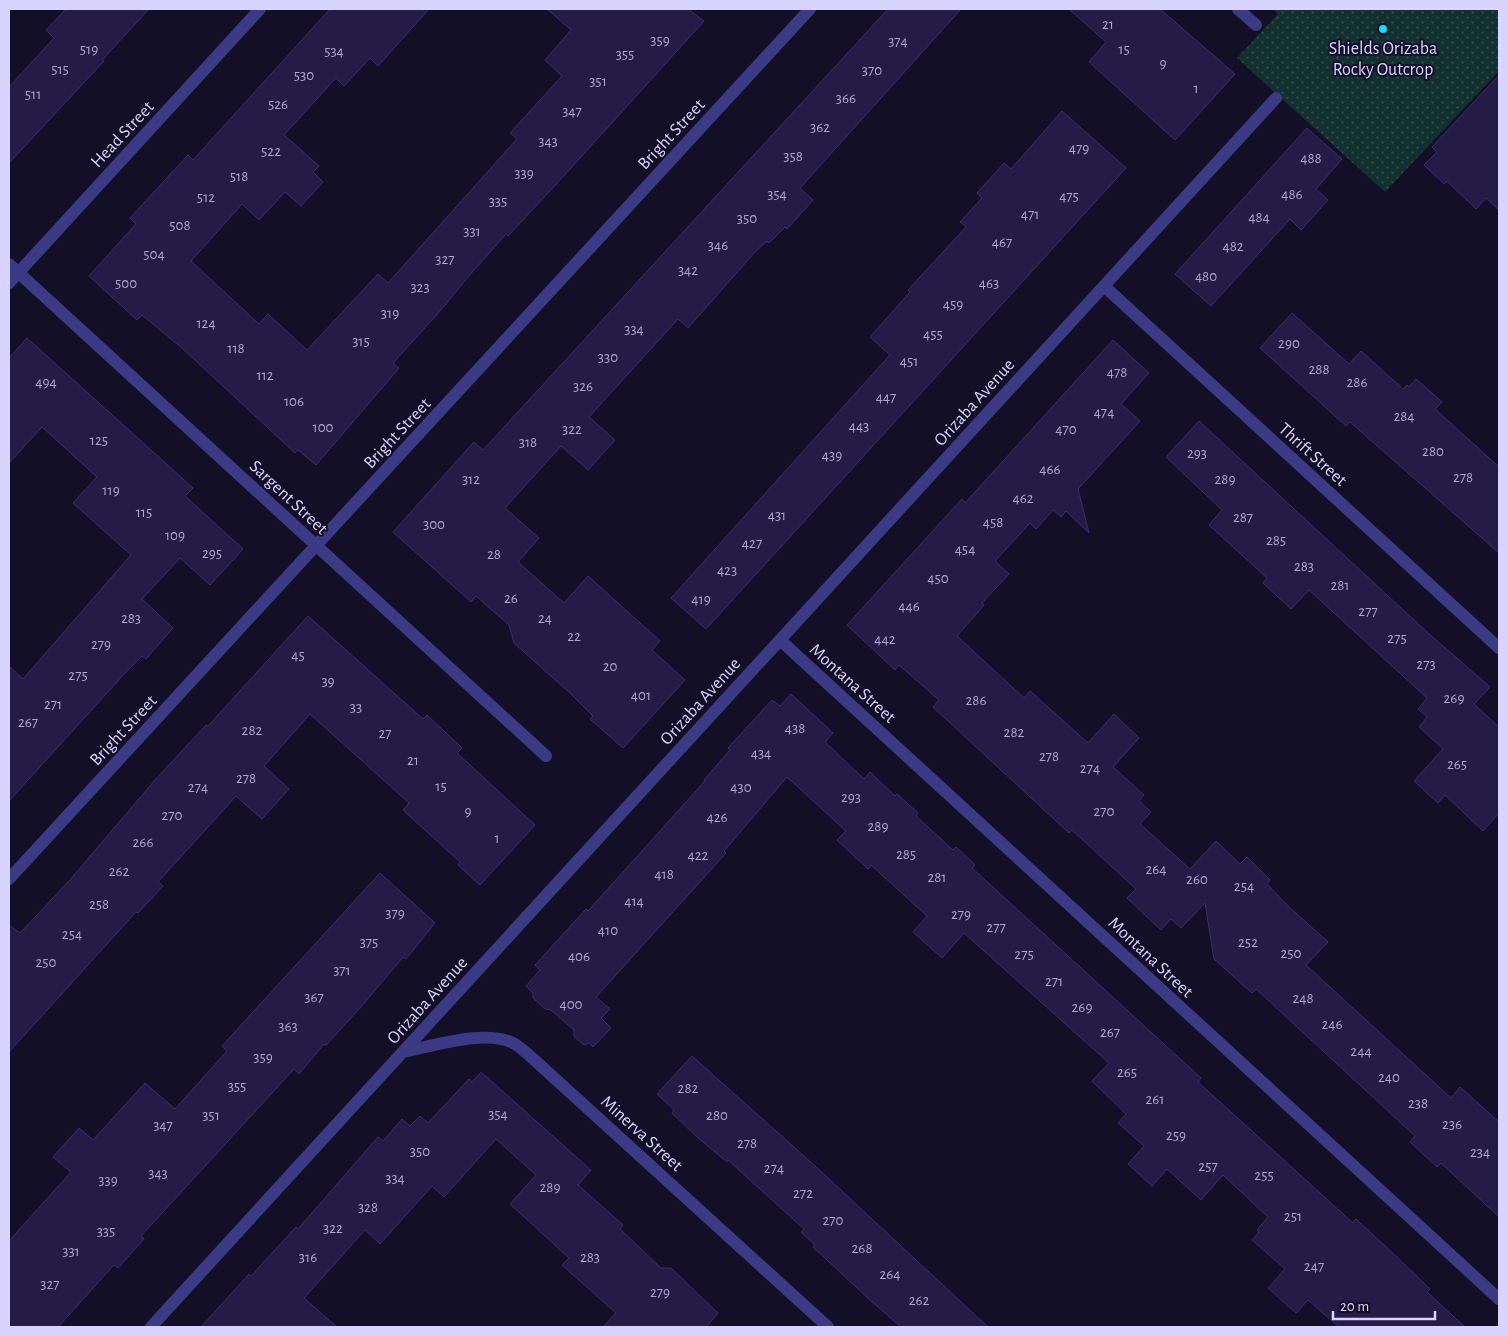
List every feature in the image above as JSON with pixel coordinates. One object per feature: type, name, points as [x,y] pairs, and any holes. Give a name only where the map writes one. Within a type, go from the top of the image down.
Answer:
[{"type":"street","name":"Head Street","points":[[9,283],[260,9]]},
{"type":"street","name":"Bright Street","points":[[9,879],[317,547],[810,9]]},
{"type":"street","points":[[1238,9],[1256,25]]},
{"type":"street","name":"Orizaba Avenue","points":[[151,1327],[1276,98]]},
{"type":"street","name":"Sargent Street","points":[[9,264],[546,756]]},
{"type":"street","name":"Thrift Street","points":[[1104,286],[1499,648]]},
{"type":"street","name":"Montana Street","points":[[780,640],[1499,1299]]},
{"type":"street","name":"Minerva Street","points":[[403,1052],[475,1038],[495,1038],[513,1043],[529,1054],[828,1327]]},
{"type":"green space","points":[[1273,9],[1498,9],[1499,71],[1385,192],[1237,58],[1278,14]]},
{"type":"building","points":[[66,9],[149,9],[102,60],[104,61],[9,163],[9,87],[54,38],[46,30]]},
{"type":"building","points":[[330,9],[429,9],[378,66],[370,58],[344,86],[336,78],[284,135],[319,166],[313,172],[323,182],[301,206],[285,192],[259,220],[242,204],[191,261],[259,324],[268,314],[307,350],[378,274],[388,283],[517,139],[510,133],[562,76],[545,60],[571,30],[547,9],[688,9],[704,21],[561,179],[508,236],[506,234],[467,278],[393,363],[399,368],[316,465],[298,450],[295,453],[183,349],[142,315],[137,320],[89,276],[136,224],[130,218],[188,155],[193,160]]},
{"type":"building","points":[[888,9],[961,9],[800,188],[813,200],[787,229],[785,227],[769,243],[767,241],[755,252],[688,328],[678,319],[589,417],[615,440],[588,470],[561,446],[505,508],[539,538],[518,562],[564,603],[588,576],[660,641],[652,650],[685,680],[623,748],[590,719],[593,716],[571,694],[514,643],[509,625],[476,596],[471,602],[393,532],[474,442],[483,450]]},
{"type":"building","points":[[1069,9],[1160,9],[1235,74],[1175,140],[1089,62],[1106,42]]},
{"type":"building","points":[[1499,75],[1499,210],[1486,198],[1476,209],[1447,181],[1444,184],[1424,165],[1437,152],[1432,147]]},
{"type":"building","points":[[1062,111],[1126,168],[706,629],[671,598],[890,355],[870,337],[910,292],[908,290],[966,227],[960,222],[982,198],[977,193],[1004,163],[1011,169]]},
{"type":"building","points":[[1307,128],[1342,159],[1316,189],[1328,200],[1301,230],[1290,219],[1211,306],[1175,274]]},
{"type":"building","points":[[1292,313],[1349,364],[1361,351],[1403,389],[1407,385],[1409,387],[1416,379],[1442,402],[1435,409],[1499,467],[1499,553],[1350,422],[1346,426],[1260,348]]},
{"type":"building","points":[[27,338],[193,488],[185,496],[243,549],[210,585],[180,558],[142,599],[173,628],[146,659],[142,656],[126,672],[9,801],[9,666],[23,679],[131,555],[73,503],[97,477],[42,427],[9,463],[9,358]]},
{"type":"building","points":[[1113,340],[1149,373],[1121,404],[1140,421],[1078,489],[1089,533],[1066,511],[1061,517],[1053,510],[1036,529],[1030,523],[995,561],[1009,574],[982,603],[984,605],[957,636],[1024,698],[1030,691],[1088,743],[1114,714],[1139,738],[1113,767],[1144,795],[1139,801],[1151,812],[1140,824],[1190,869],[1216,841],[1240,864],[1247,857],[1270,880],[1267,884],[1287,905],[1328,942],[1306,965],[1451,1098],[1460,1087],[1499,1122],[1499,1217],[1441,1163],[1437,1167],[1410,1142],[1415,1136],[1256,989],[1252,993],[1214,959],[1205,903],[1181,928],[1171,919],[1161,930],[1127,898],[1136,889],[1072,830],[1069,833],[933,707],[939,700],[899,665],[895,670],[847,625],[962,499],[965,503]]},
{"type":"building","points":[[1199,421],[1428,633],[1490,687],[1474,704],[1499,727],[1499,813],[1483,831],[1445,795],[1438,803],[1414,781],[1443,749],[1419,727],[1427,717],[1418,709],[1427,698],[1309,590],[1291,609],[1263,583],[1267,578],[1209,525],[1222,510],[1166,457]]},
{"type":"building","points":[[308,616],[423,719],[427,715],[462,748],[457,753],[535,825],[480,885],[458,865],[460,862],[403,810],[409,803],[310,714],[264,766],[289,789],[262,819],[236,796],[158,882],[163,886],[138,913],[136,912],[9,1052],[9,925],[20,933],[69,881],[155,780],[206,725],[208,726]]},
{"type":"building","points":[[791,694],[833,733],[825,742],[864,779],[870,772],[895,796],[897,794],[918,813],[916,816],[953,850],[956,847],[975,865],[972,868],[1201,1078],[1198,1082],[1353,1223],[1356,1219],[1430,1289],[1427,1292],[1465,1327],[1339,1327],[1308,1300],[1296,1313],[1268,1288],[1285,1269],[1252,1240],[1259,1232],[1257,1230],[1268,1217],[1223,1175],[1201,1200],[1167,1169],[1152,1186],[1128,1164],[1144,1146],[1118,1123],[1126,1114],[1092,1081],[1109,1063],[964,933],[942,958],[913,932],[927,916],[871,865],[868,869],[837,840],[846,831],[787,777],[724,851],[726,853],[596,997],[610,1009],[601,1018],[611,1028],[593,1047],[589,1043],[584,1045],[574,1036],[574,1030],[551,1010],[545,1009],[533,998],[533,993],[526,986],[540,970],[535,965],[586,909],[588,911],[705,781],[730,750],[728,748],[772,700],[780,706]]},
{"type":"building","points":[[380,873],[435,923],[406,959],[403,957],[361,1007],[326,1045],[324,1044],[299,1074],[294,1069],[141,1236],[144,1239],[118,1268],[114,1265],[58,1327],[9,1327],[9,1241],[71,1172],[53,1157],[79,1128],[93,1140],[145,1083],[175,1109],[227,1051],[222,1046]]},
{"type":"building","points":[[692,1056],[814,1165],[988,1327],[901,1327],[870,1300],[813,1247],[815,1245],[801,1232],[804,1229],[728,1160],[727,1162],[697,1137],[672,1113],[674,1110],[657,1094]]},
{"type":"building","points":[[481,1072],[591,1170],[578,1185],[623,1225],[620,1229],[661,1268],[671,1268],[718,1313],[706,1327],[603,1327],[616,1313],[562,1265],[569,1258],[510,1204],[536,1175],[496,1139],[444,1197],[432,1186],[380,1244],[365,1230],[304,1298],[337,1327],[201,1327],[249,1274],[251,1276],[296,1227],[298,1229],[378,1137],[383,1141],[402,1119],[410,1126],[420,1116],[428,1123],[469,1079],[472,1082]]},
{"type":"place","name":"Shields Orizaba Rocky Outcrop","points":[[1383,29]]}]
